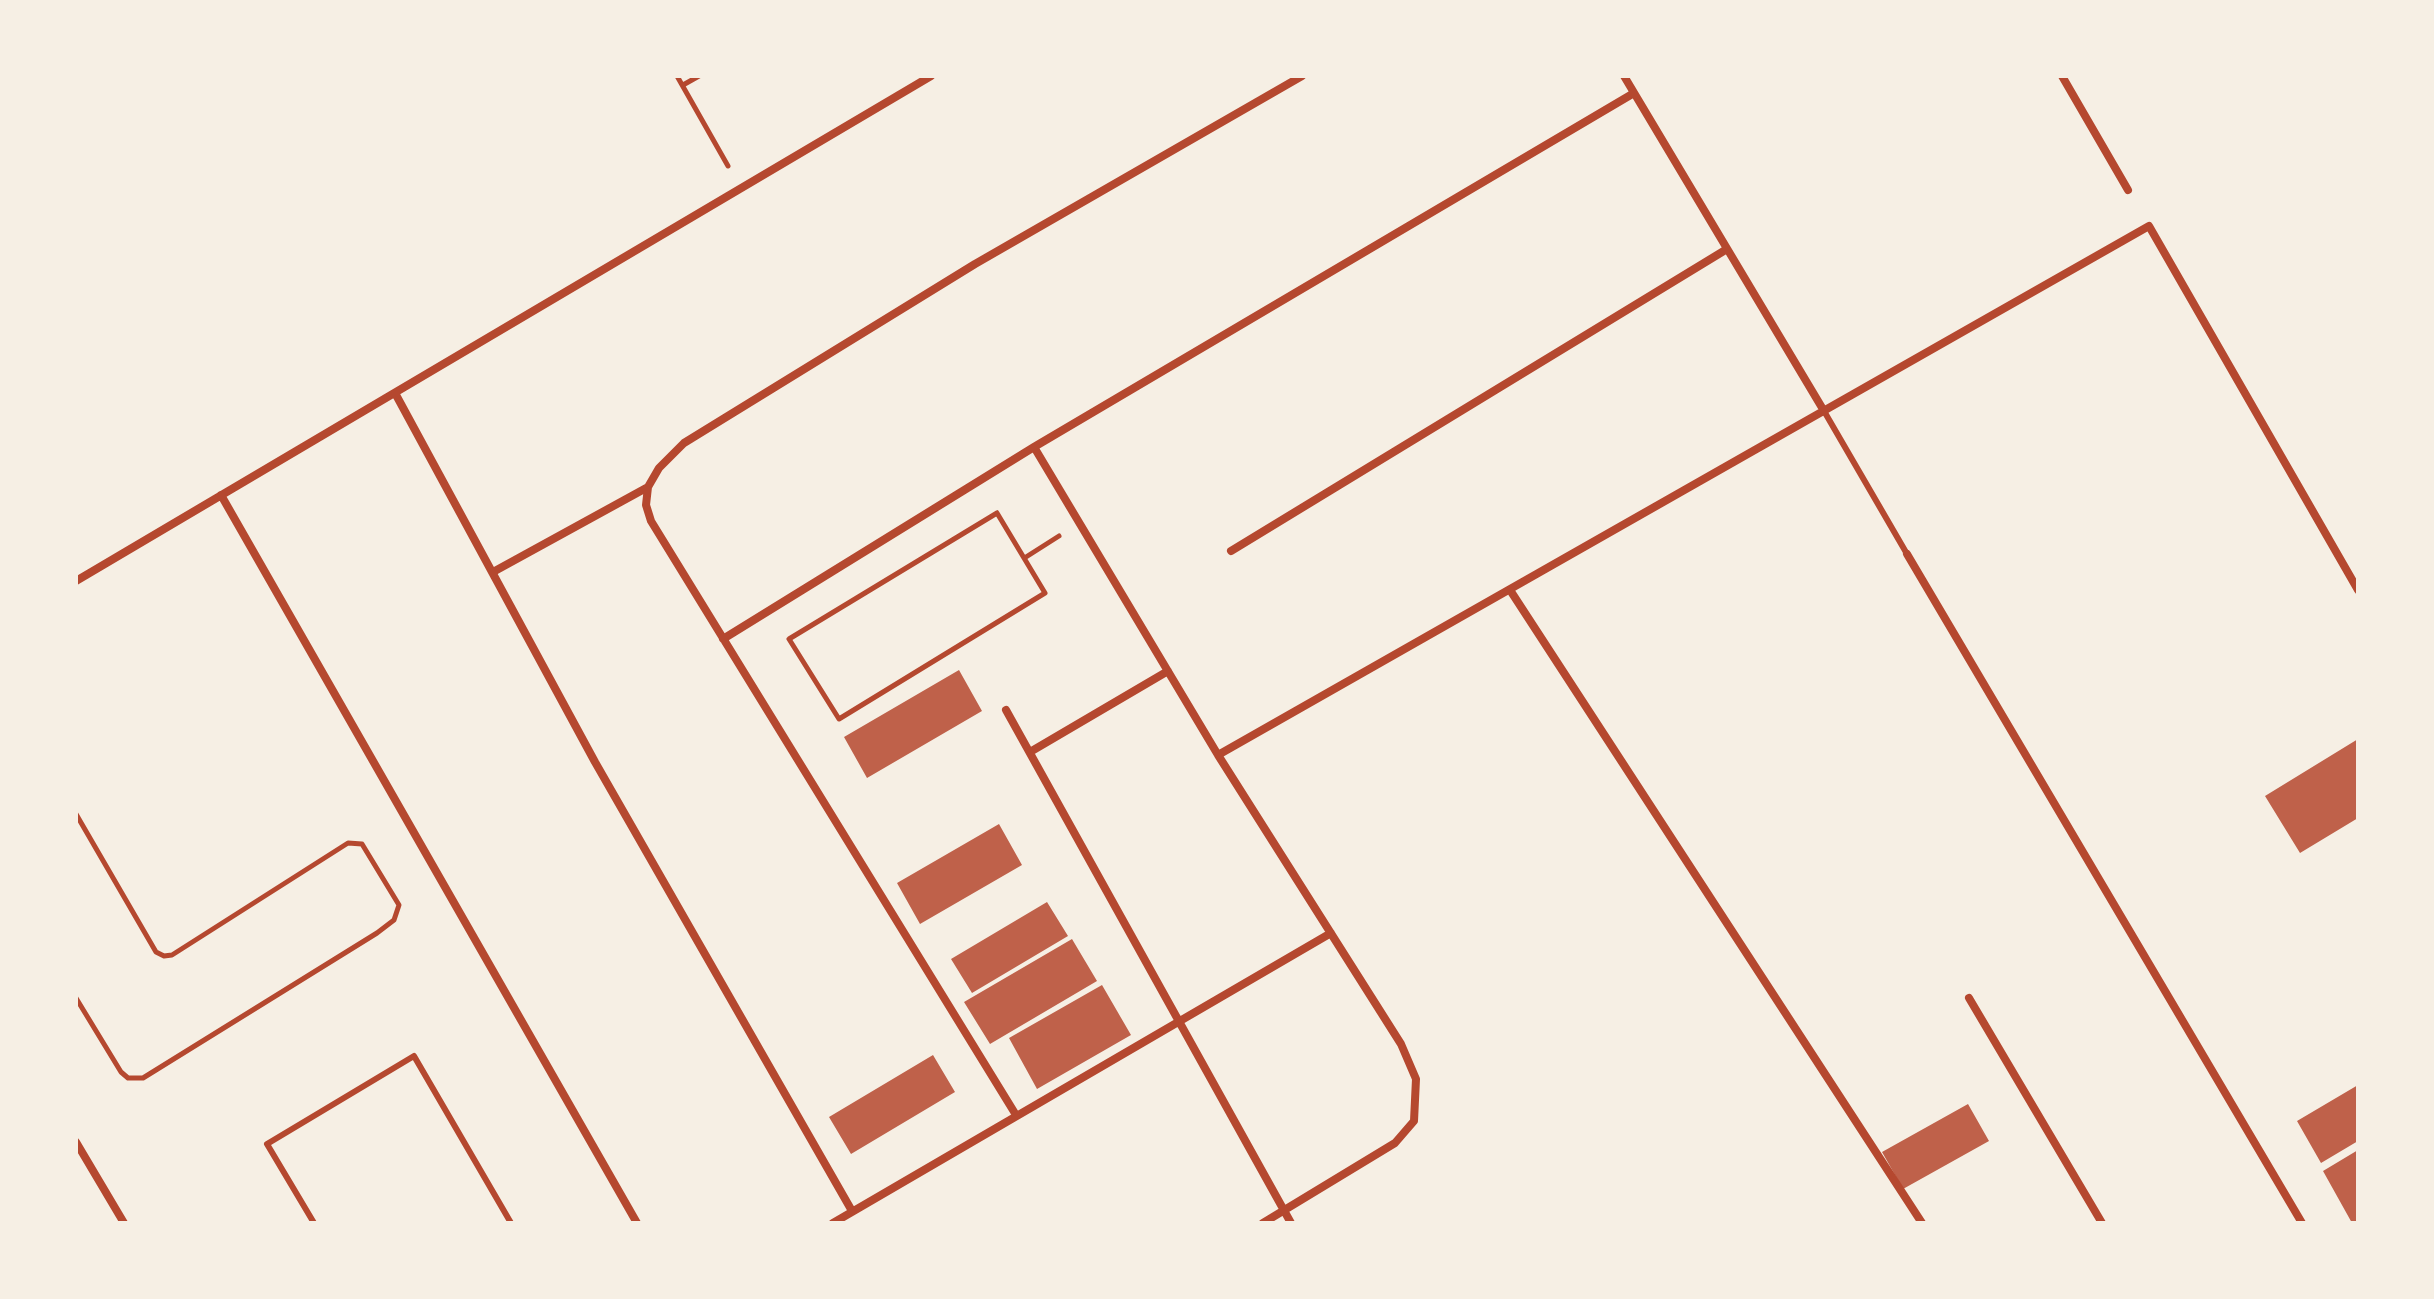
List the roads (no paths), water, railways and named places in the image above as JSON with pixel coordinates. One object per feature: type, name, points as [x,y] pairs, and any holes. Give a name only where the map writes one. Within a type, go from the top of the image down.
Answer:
[{"type":"street","points":[[76,581],[931,76]]},
{"type":"street","points":[[1016,1115],[651,521],[646,505],[648,487],[659,468],[684,443],[975,264],[1302,76]]},
{"type":"street","points":[[1624,76],[1824,411]]},
{"type":"street","points":[[2062,76],[2128,190]]},
{"type":"street","points":[[723,639],[1034,447],[1634,93]]},
{"type":"street","points":[[1218,755],[2149,226],[2358,590]]},
{"type":"street","points":[[1231,551],[1727,249]]},
{"type":"street","points":[[395,393],[595,762],[852,1211]]},
{"type":"street","points":[[1034,447],[1218,755],[1401,1044],[1416,1079],[1418,1101],[1414,1121],[1395,1143],[1263,1223]]},
{"type":"street","points":[[493,572],[648,487]]},
{"type":"street","points":[[221,495],[637,1223]]},
{"type":"street","points":[[1907,554],[2302,1223]]},
{"type":"street","points":[[1510,590],[1922,1223]]},
{"type":"street","points":[[1030,752],[1168,671]]},
{"type":"street","points":[[1006,710],[1291,1223]]},
{"type":"street","points":[[833,1223],[1331,933]]},
{"type":"street","points":[[1969,998],[2102,1223]]},
{"type":"street","points":[[76,1142],[124,1223]]},
{"type":"lane","points":[[1824,411],[1907,554]]},
{"type":"lane","points":[[314,1223],[267,1144],[414,1056],[511,1223]]}]
